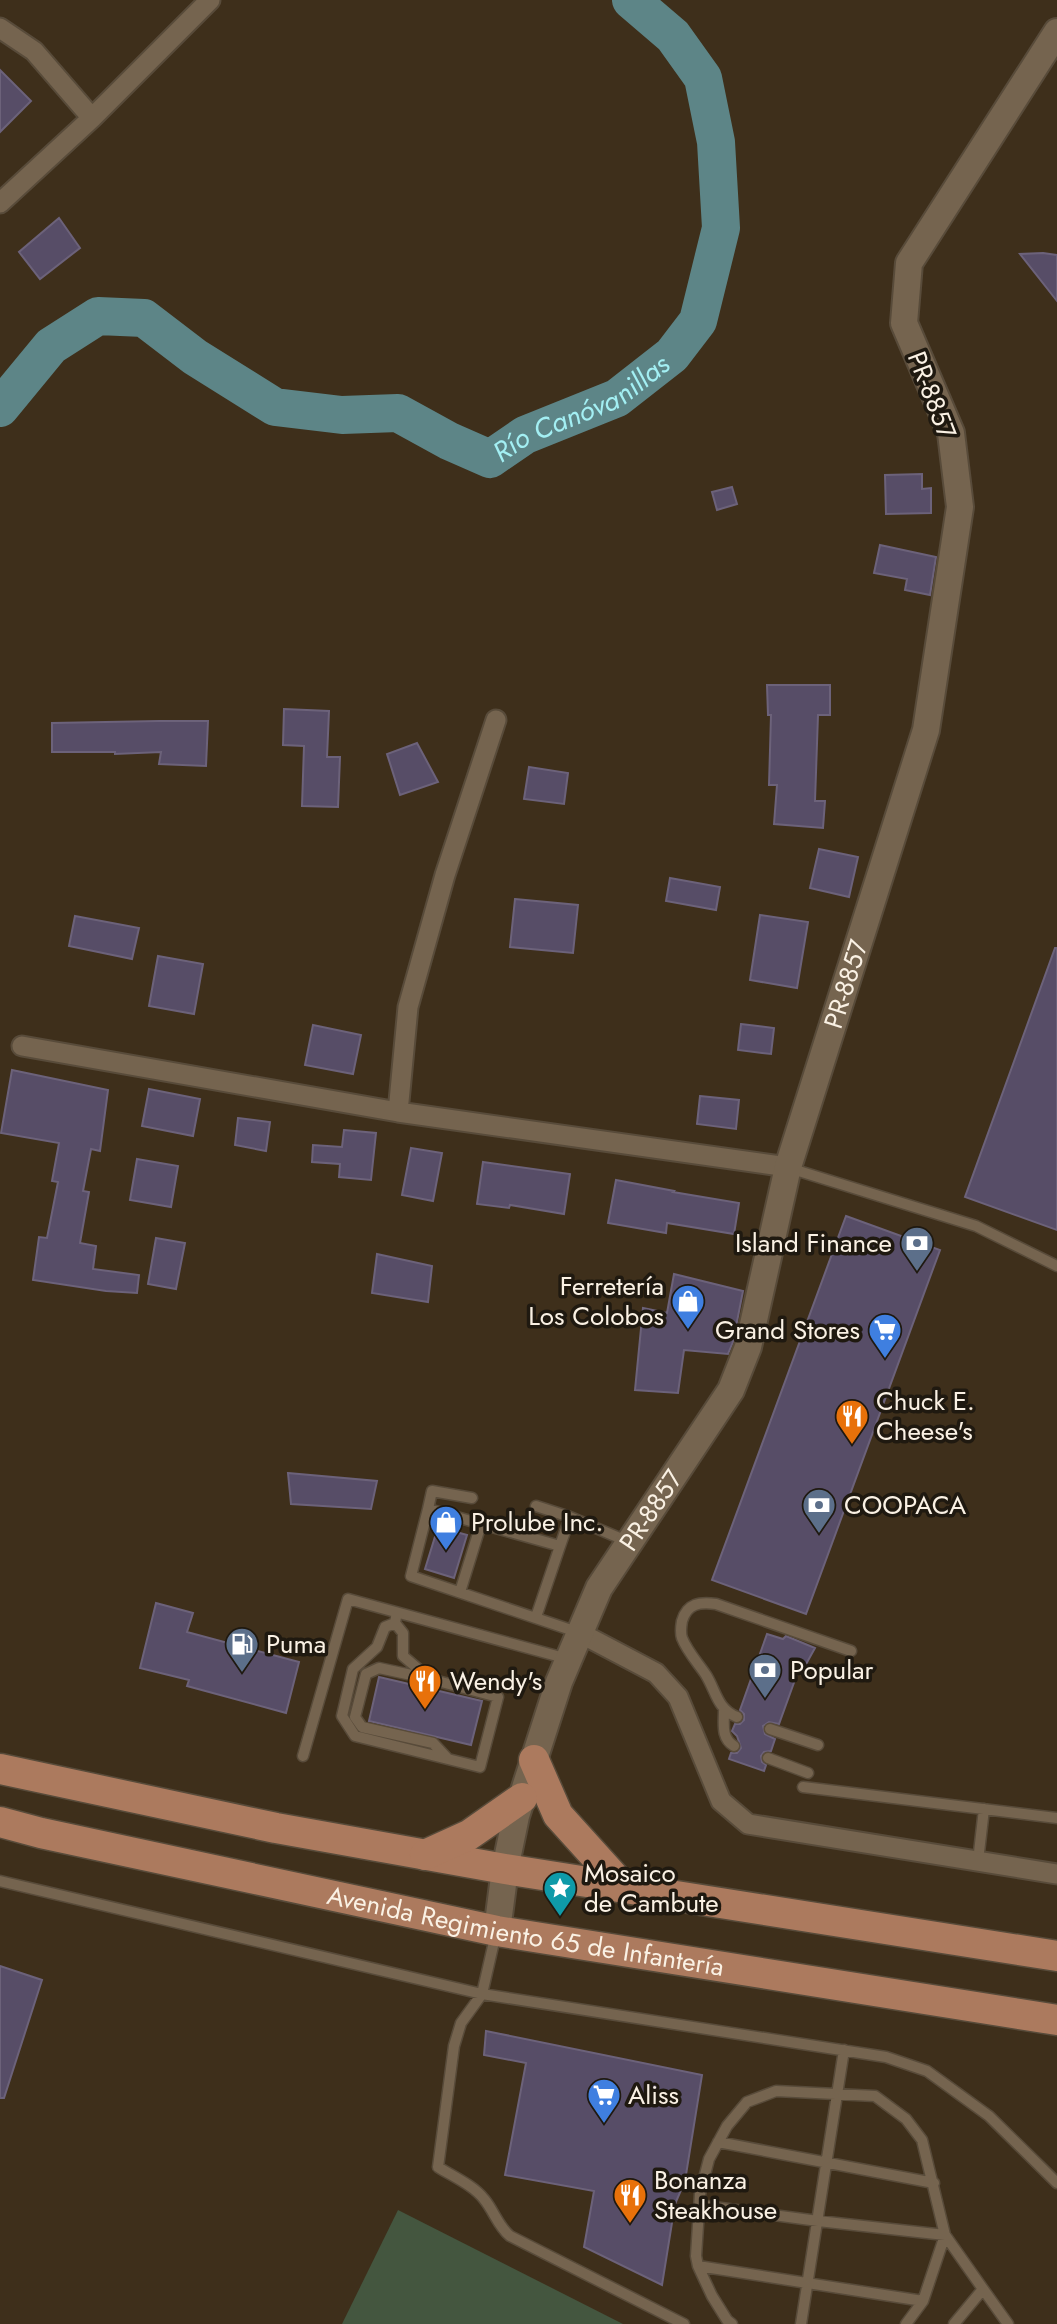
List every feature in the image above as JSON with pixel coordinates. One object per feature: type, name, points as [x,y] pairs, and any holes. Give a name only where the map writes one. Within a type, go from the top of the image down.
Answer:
[{"type":"main road","points":[[534,1760],[558,1815],[624,1888]]},
{"type":"main road","points":[[0,1769],[54,1783],[276,1828],[425,1855],[1057,1956]]},
{"type":"main road","points":[[425,1855],[469,1835],[522,1798]]},
{"type":"main road","name":"Avenida Regimiento 65 de Infantería","points":[[0,1822],[496,1931],[1057,2020]]},
{"type":"street","points":[[0,203],[92,118],[210,0]]},
{"type":"street","points":[[0,28],[34,51],[92,118]]},
{"type":"street","name":"PR-8857","points":[[496,1931],[505,1869],[522,1798],[559,1682],[599,1588],[731,1390],[748,1347],[788,1167],[926,730],[960,507],[951,433],[904,323],[909,263],[1057,32]]},
{"type":"street","points":[[397,1112],[408,1007],[445,874],[496,720]]},
{"type":"street","points":[[22,1046],[397,1112],[788,1167]]},
{"type":"street","points":[[580,1633],[656,1673],[671,1689],[678,1697],[721,1801],[748,1824],[1057,1874]]},
{"type":"lane","points":[[788,1167],[976,1226],[1057,1266]]},
{"type":"lane","points":[[472,1498],[432,1491],[411,1576],[580,1633]]},
{"type":"lane","points":[[536,1506],[630,1542]]},
{"type":"lane","points":[[428,1509],[560,1546]]},
{"type":"lane","points":[[536,1617],[570,1517]]},
{"type":"lane","points":[[460,1592],[481,1524]]},
{"type":"lane","points":[[303,1756],[348,1599],[396,1618],[569,1659]]},
{"type":"lane","points":[[734,1746],[727,1742],[724,1733],[724,1711],[708,1678],[681,1635],[683,1618],[693,1605],[702,1602],[716,1604],[851,1651]]},
{"type":"lane","points":[[396,1618],[402,1633],[403,1656],[430,1679]]},
{"type":"lane","points":[[396,1618],[385,1628],[377,1647],[353,1669],[342,1716],[355,1736],[480,1767],[498,1697],[379,1668],[366,1674],[355,1717],[362,1727],[433,1743],[446,1758]]},
{"type":"lane","points":[[724,1711],[737,1717]]},
{"type":"lane","points":[[770,1729],[818,1745]]},
{"type":"lane","points":[[768,1758],[808,1773]]},
{"type":"lane","points":[[803,1787],[1057,1818]]},
{"type":"lane","points":[[978,1861],[984,1808]]},
{"type":"lane","points":[[0,1881],[482,1994],[886,2057],[928,2071],[989,2116],[1057,2183]]},
{"type":"lane","points":[[496,1931],[482,1994],[461,2023],[454,2046],[438,2166],[479,2193],[502,2229],[510,2236],[684,2324]]},
{"type":"lane","points":[[801,2324],[844,2050]]},
{"type":"lane","points":[[732,2324],[712,2296],[698,2266],[696,2256],[699,2205],[709,2159],[727,2126],[747,2102],[776,2091],[875,2096],[906,2119],[922,2140],[946,2235],[1008,2324]]},
{"type":"lane","points":[[718,2142],[934,2183]]},
{"type":"lane","points":[[699,2205],[946,2235]]},
{"type":"lane","points":[[906,2324],[923,2301],[946,2235]]},
{"type":"lane","points":[[698,2266],[923,2301]]},
{"type":"lane","points":[[954,2324],[983,2289]]},
{"type":"green space","points":[[398,2210],[623,2324],[342,2324]]},
{"type":"building","points":[[0,70],[31,101],[0,132]]},
{"type":"building","points":[[59,218],[80,248],[40,279],[19,252]]},
{"type":"building","points":[[1020,254],[1057,255],[1057,301]]},
{"type":"building","points":[[922,474],[922,489],[931,488],[931,513],[886,514],[885,475]]},
{"type":"building","points":[[732,487],[737,504],[717,510],[712,492]]},
{"type":"building","points":[[880,545],[936,557],[930,595],[905,590],[907,579],[874,573]]},
{"type":"building","points":[[767,685],[830,685],[830,715],[818,715],[815,801],[825,801],[823,828],[774,824],[777,785],[769,785],[771,715],[768,715]]},
{"type":"building","points":[[284,709],[329,711],[327,757],[340,757],[338,807],[302,806],[304,746],[283,745]]},
{"type":"building","points":[[208,721],[206,766],[159,764],[161,752],[52,752],[52,723]]},
{"type":"building","points":[[417,743],[438,782],[400,795],[387,754]]},
{"type":"building","points":[[529,767],[568,773],[564,804],[524,799]]},
{"type":"building","points":[[819,849],[858,857],[849,897],[810,888]]},
{"type":"building","points":[[670,878],[720,887],[716,910],[666,901]]},
{"type":"building","points":[[515,899],[578,905],[573,953],[510,947]]},
{"type":"building","points":[[760,915],[808,922],[797,988],[750,980]]},
{"type":"building","points":[[75,916],[139,928],[132,959],[69,946]]},
{"type":"building","points":[[1057,948],[1057,1230],[965,1197]]},
{"type":"building","points":[[158,956],[203,964],[194,1014],[149,1006]]},
{"type":"building","points":[[741,1024],[774,1028],[771,1054],[738,1050]]},
{"type":"building","points":[[313,1025],[361,1035],[353,1074],[305,1065]]},
{"type":"building","points":[[12,1070],[108,1090],[100,1151],[91,1149],[83,1191],[89,1192],[80,1243],[96,1246],[93,1269],[139,1275],[137,1293],[33,1280],[39,1237],[47,1238],[58,1182],[52,1181],[59,1143],[1,1133]]},
{"type":"building","points":[[149,1089],[200,1099],[193,1136],[142,1126]]},
{"type":"building","points":[[700,1096],[739,1100],[736,1129],[697,1124]]},
{"type":"building","points":[[238,1118],[270,1122],[266,1151],[235,1145]]},
{"type":"building","points":[[344,1130],[376,1133],[371,1180],[339,1177],[340,1164],[312,1162],[313,1145],[342,1147]]},
{"type":"building","points":[[411,1148],[442,1153],[433,1201],[402,1195]]},
{"type":"building","points":[[137,1159],[178,1166],[171,1207],[130,1200]]},
{"type":"building","points":[[483,1162],[570,1174],[564,1214],[510,1205],[509,1208],[477,1204]]},
{"type":"building","points":[[616,1180],[739,1203],[734,1234],[667,1223],[666,1233],[608,1223]]},
{"type":"building","points":[[846,1216],[940,1250],[806,1614],[712,1580]]},
{"type":"building","points":[[156,1238],[185,1243],[176,1289],[148,1284]]},
{"type":"building","points":[[377,1254],[432,1266],[428,1302],[372,1293]]},
{"type":"building","name":"Ferretería Los Colobos","points":[[674,1274],[743,1291],[733,1342],[728,1354],[684,1350],[678,1393],[635,1390],[643,1308],[667,1313]]},
{"type":"building","points":[[288,1473],[377,1481],[371,1509],[291,1504]]},
{"type":"building","name":"Prolube Inc.","points":[[438,1527],[467,1535],[454,1578],[425,1569]]},
{"type":"building","points":[[156,1603],[193,1613],[187,1632],[299,1662],[286,1713],[187,1686],[189,1680],[140,1668]]},
{"type":"building","name":"Popular","points":[[767,1634],[783,1639],[786,1636],[815,1648],[805,1666],[800,1666],[779,1724],[769,1722],[763,1726],[765,1734],[775,1739],[771,1751],[764,1752],[761,1756],[766,1765],[764,1771],[729,1759],[731,1753],[737,1753],[741,1748],[732,1731],[735,1724],[744,1720],[744,1714],[740,1710]]},
{"type":"building","name":"Wendy's","points":[[379,1677],[482,1701],[471,1745],[369,1721]]},
{"type":"building","points":[[0,1966],[42,1980],[4,2098],[0,2098]]},
{"type":"building","name":"Aliss","points":[[486,2031],[702,2075],[685,2181],[675,2204],[662,2285],[584,2247],[594,2191],[505,2175],[526,2063],[484,2055]]},
{"type":"waterway","name":"Río Canóvanillas","points":[[0,408],[51,346],[98,316],[144,318],[195,357],[275,407],[342,415],[398,413],[449,441],[490,459],[525,435],[617,398],[672,355],[698,321],[721,228],[716,142],[703,78],[673,36],[631,0]]},
{"type":"place","name":"Island Finance","points":[[917,1273]]},
{"type":"place","name":"Ferretería Los Colobos","points":[[688,1331]]},
{"type":"place","name":"Grand Stores","points":[[885,1360]]},
{"type":"place","name":"Chuck E. Cheese's","points":[[852,1446]]},
{"type":"place","name":"COOPACA","points":[[819,1535]]},
{"type":"place","name":"Prolube Inc.","points":[[446,1552]]},
{"type":"place","name":"Puma","points":[[242,1674]]},
{"type":"place","name":"Popular","points":[[765,1700]]},
{"type":"place","name":"Wendy's","points":[[425,1711]]},
{"type":"place","name":"Mosaico de Cambute","points":[[560,1918]]},
{"type":"place","name":"Aliss","points":[[604,2125]]},
{"type":"place","name":"Bonanza Steakhouse","points":[[630,2225]]}]
